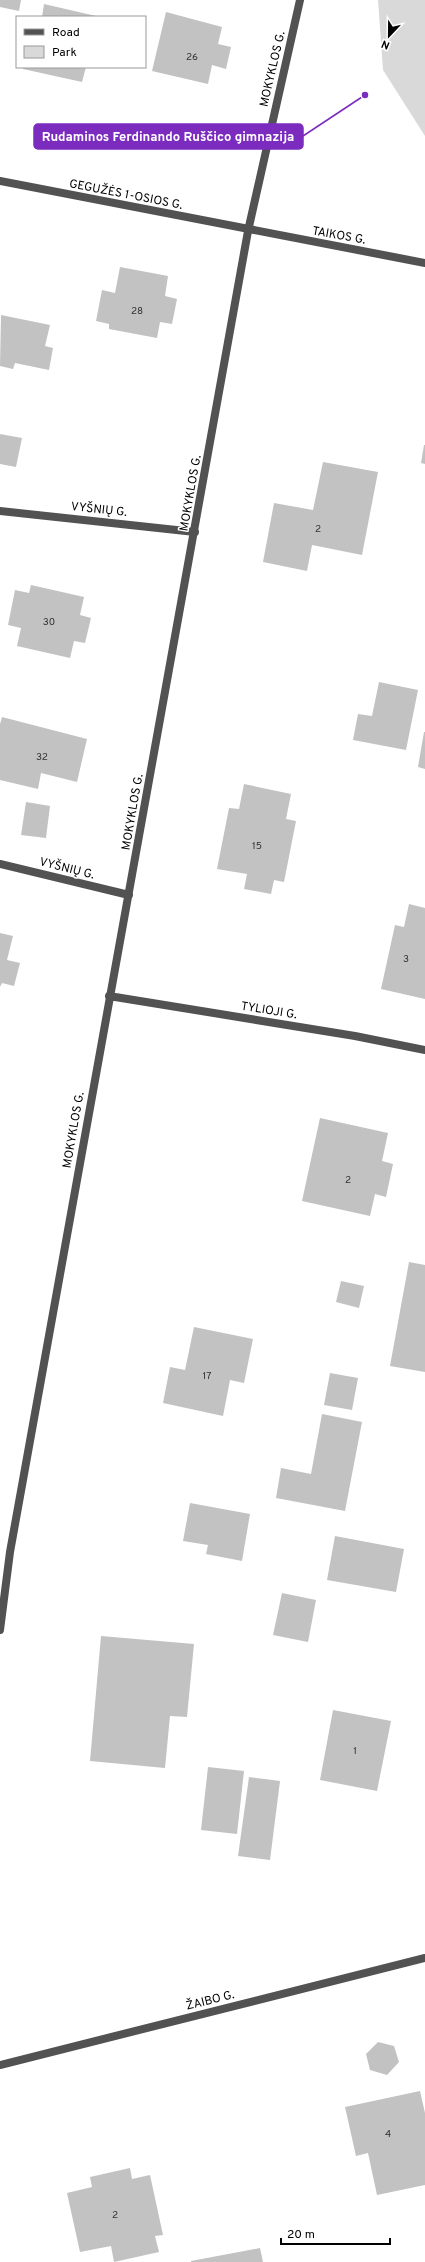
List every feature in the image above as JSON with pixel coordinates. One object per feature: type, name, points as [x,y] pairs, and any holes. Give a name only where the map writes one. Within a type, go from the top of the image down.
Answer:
[{"type":"street","name":"MOKYKLOS G.","points":[[0,1630],[10,1552],[109,996],[129,895],[195,532],[248,231],[300,0]]},
{"type":"street","name":"GEGUŽĖS 1-OSIOS G.","points":[[0,181],[248,231]]},
{"type":"street","name":"TAIKOS G.","points":[[248,231],[425,263]]},
{"type":"street","name":"VYŠNIŲ G.","points":[[0,511],[195,532]]},
{"type":"street","name":"VYŠNIŲ G.","points":[[0,864],[129,895]]},
{"type":"street","name":"TYLIOJI G.","points":[[109,996],[355,1036],[425,1050]]},
{"type":"street","name":"ŽAIBO G.","points":[[0,2065],[425,1958]]},
{"type":"green space","points":[[378,0],[425,0],[425,136],[383,70]]},
{"type":"building","points":[[0,0],[21,0],[19,11],[0,7]]},
{"type":"building","points":[[44,4],[96,16],[42,16]]},
{"type":"building","points":[[166,12],[222,27],[218,44],[231,47],[226,69],[212,65],[208,84],[152,71]]},
{"type":"building","points":[[23,68],[86,68],[82,82]]},
{"type":"building","points":[[120,267],[168,276],[165,296],[177,299],[172,324],[160,322],[157,338],[109,329],[109,324],[96,321],[102,290],[115,293]]},
{"type":"building","points":[[1,315],[50,325],[45,346],[53,348],[49,370],[15,363],[13,369],[0,366]]},
{"type":"building","points":[[0,434],[22,438],[16,467],[0,464]]},
{"type":"building","points":[[425,445],[425,464],[421,463]]},
{"type":"building","points":[[323,462],[378,472],[362,555],[312,545],[307,571],[263,562],[274,503],[313,510]]},
{"type":"building","points":[[31,585],[84,597],[80,615],[91,618],[85,643],[74,641],[70,658],[17,646],[21,628],[8,625],[15,590],[29,593]]},
{"type":"building","points":[[379,682],[418,690],[406,750],[353,740],[358,714],[372,716]]},
{"type":"building","points":[[2,717],[87,739],[77,782],[41,773],[38,789],[0,780],[0,724]]},
{"type":"building","points":[[425,732],[425,769],[418,767]]},
{"type":"building","points":[[244,784],[291,794],[286,819],[296,821],[284,882],[274,880],[271,894],[244,889],[247,874],[217,869],[229,808],[239,809]]},
{"type":"building","points":[[26,802],[50,806],[46,838],[21,835]]},
{"type":"building","points":[[409,904],[425,908],[425,999],[381,989],[395,925],[404,927]]},
{"type":"building","points":[[0,933],[13,936],[7,960],[20,963],[14,986],[2,983],[0,987]]},
{"type":"building","points":[[320,1118],[388,1133],[382,1161],[393,1164],[386,1197],[375,1194],[370,1216],[302,1201]]},
{"type":"building","points":[[409,1262],[425,1265],[425,1372],[390,1366]]},
{"type":"building","points":[[341,1281],[364,1286],[359,1308],[336,1302]]},
{"type":"building","points":[[194,1327],[253,1339],[244,1383],[230,1380],[223,1416],[163,1403],[170,1367],[185,1370]]},
{"type":"building","points":[[330,1373],[358,1378],[352,1410],[324,1405]]},
{"type":"building","points":[[322,1414],[362,1422],[345,1511],[276,1498],[281,1468],[311,1474]]},
{"type":"building","points":[[190,1503],[250,1514],[242,1561],[206,1554],[208,1545],[183,1541]]},
{"type":"building","points":[[335,1536],[404,1549],[396,1592],[327,1580]]},
{"type":"building","points":[[282,1593],[316,1600],[308,1642],[273,1635]]},
{"type":"building","points":[[101,1636],[194,1644],[187,1717],[170,1716],[165,1768],[90,1761]]},
{"type":"building","points":[[333,1710],[391,1721],[377,1791],[320,1780]]},
{"type":"building","points":[[208,1767],[244,1771],[237,1834],[201,1830]]},
{"type":"building","points":[[249,1777],[280,1781],[270,1860],[238,1856]]},
{"type":"building","points":[[378,2042],[394,2046],[399,2062],[387,2075],[370,2070],[366,2054]]},
{"type":"building","points":[[420,2091],[425,2113],[425,2185],[377,2195],[368,2153],[356,2156],[345,2107]]},
{"type":"building","points":[[130,2168],[132,2179],[150,2175],[163,2235],[155,2236],[159,2252],[114,2262],[111,2246],[80,2252],[67,2193],[92,2187],[90,2177]]},
{"type":"building","points":[[260,2248],[263,2262],[191,2262],[191,2261]]},
{"type":"place","name":"Rudaminos Ferdinando Ruščico gimnazija","points":[[365,95]]}]
